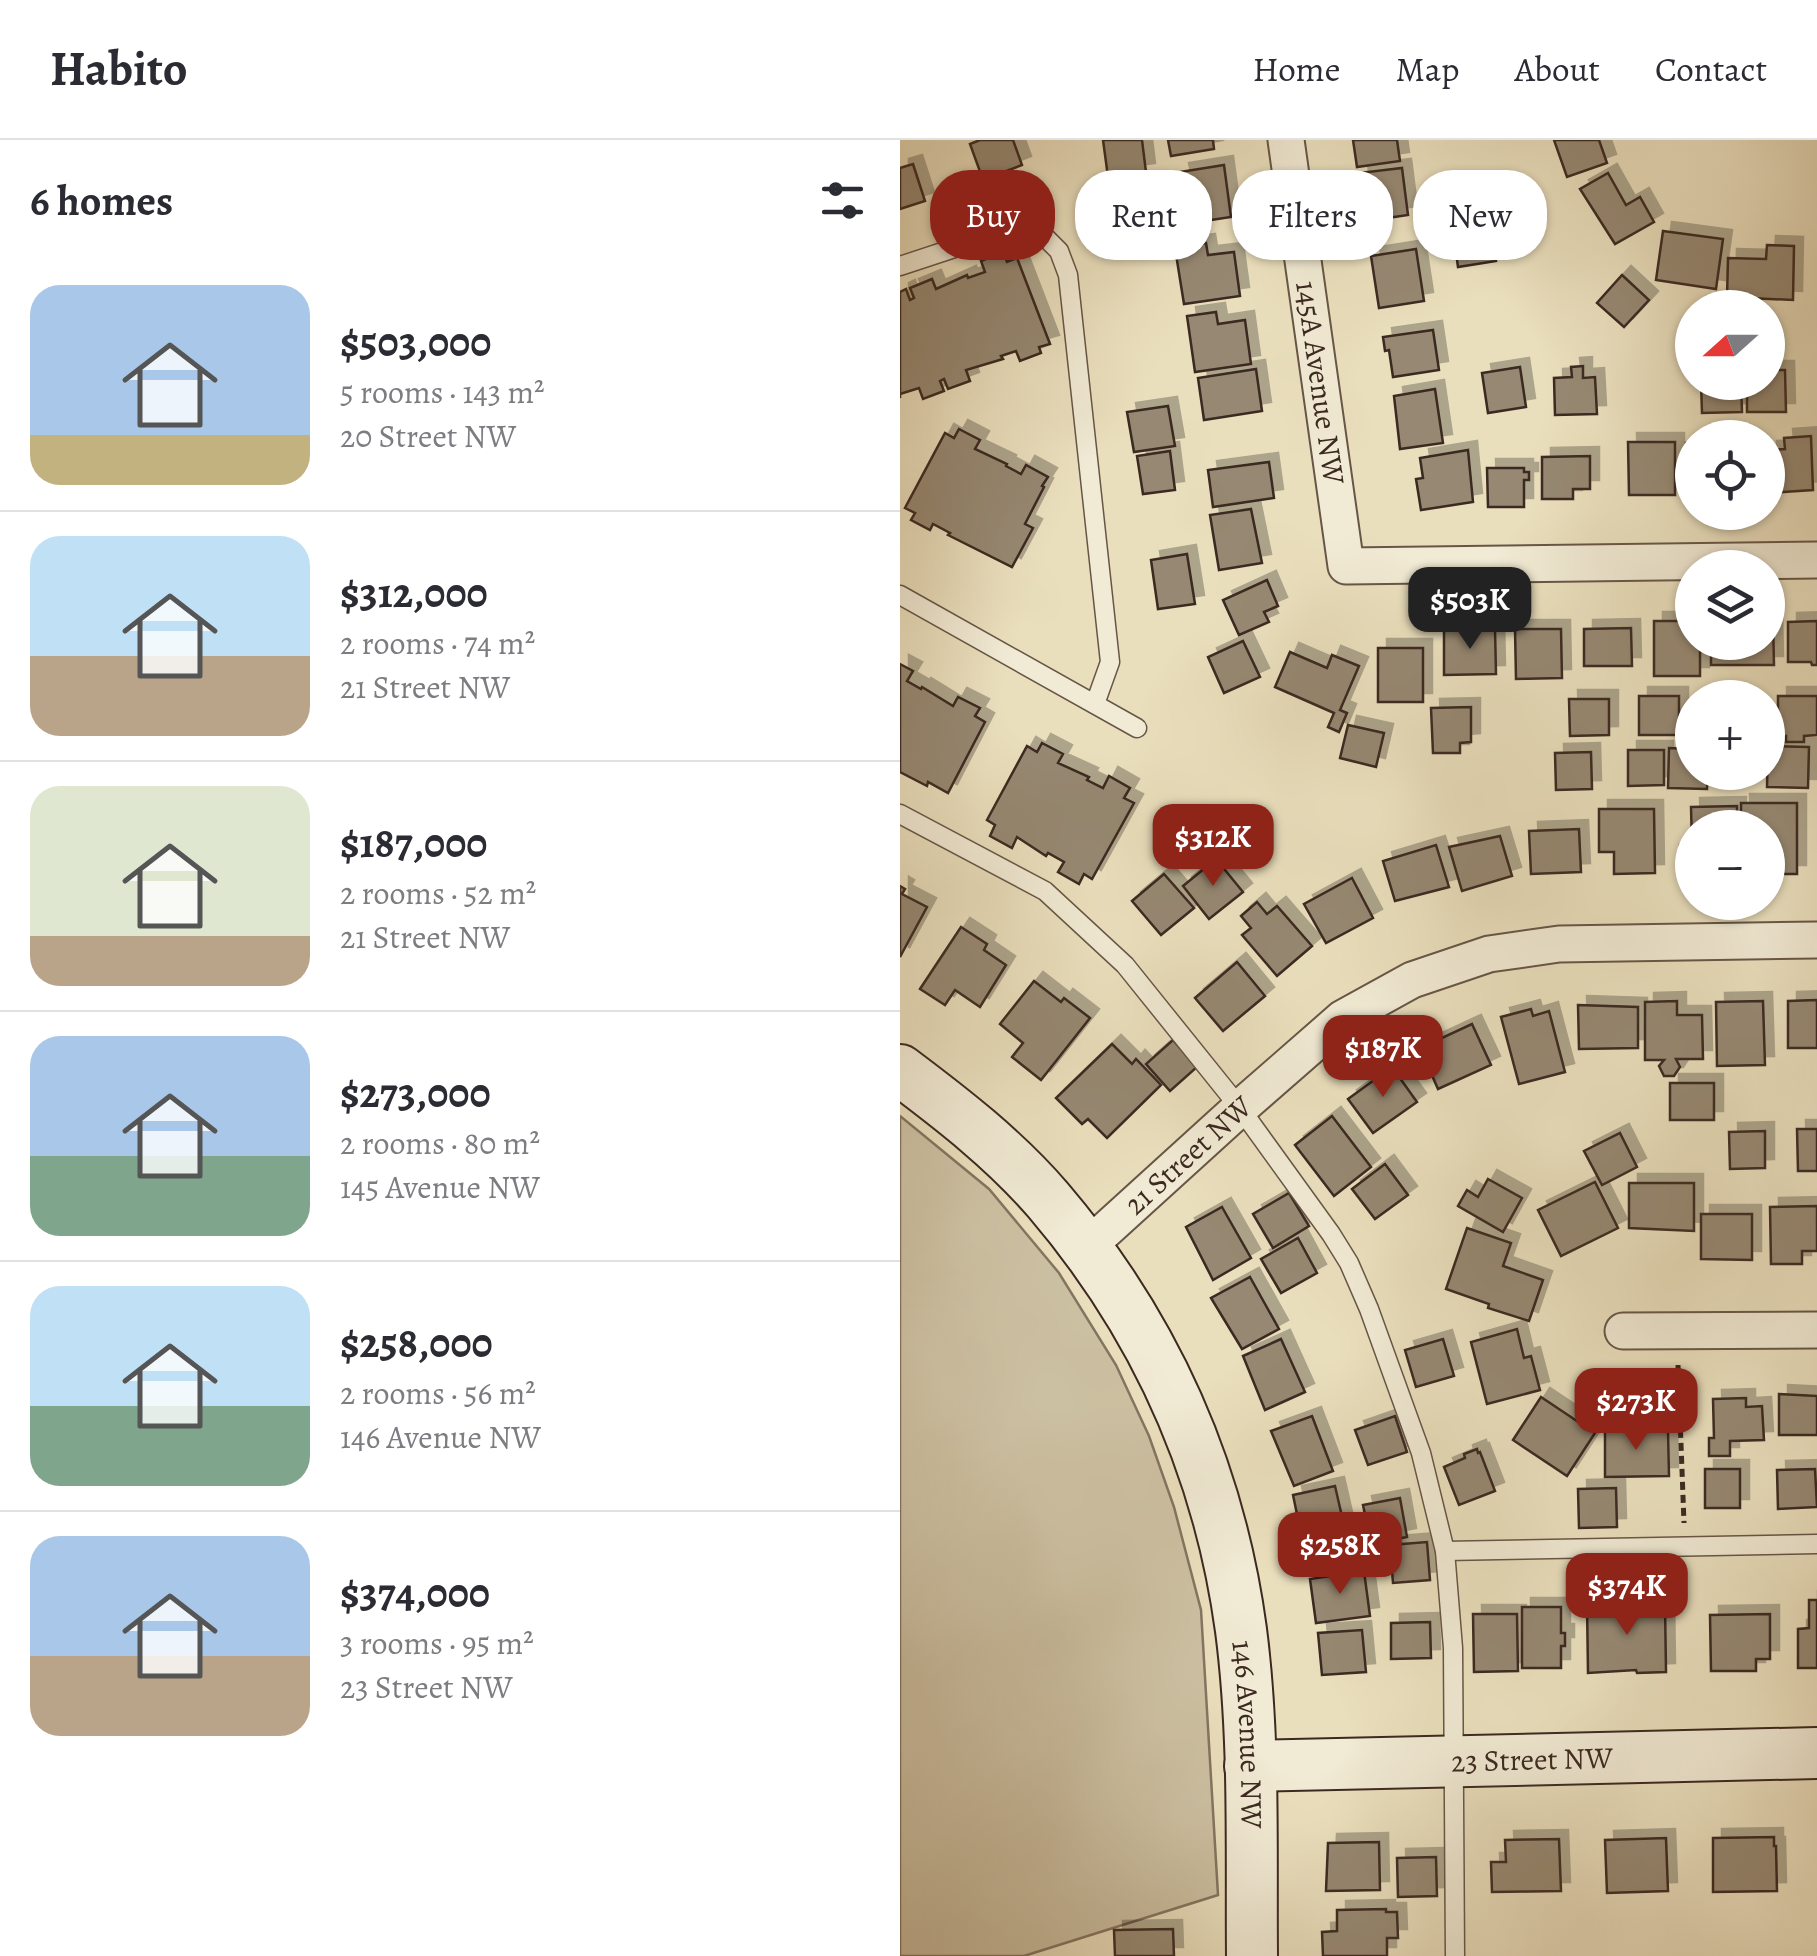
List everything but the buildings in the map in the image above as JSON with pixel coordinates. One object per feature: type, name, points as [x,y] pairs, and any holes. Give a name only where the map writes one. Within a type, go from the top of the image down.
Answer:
[{"type":"street","name":"145A Avenue NW","points":[[1286,140],[1346,566],[1817,560]]},
{"type":"street","name":"21 Street NW","points":[[1086,1248],[1343,1018],[1412,980],[1489,954],[1559,944],[1817,940]]},
{"type":"street","points":[[900,1070],[994,1146],[1046,1198],[1086,1248]]},
{"type":"street","name":"146 Avenue NW","points":[[1086,1248],[1138,1324],[1167,1378],[1195,1444],[1231,1568],[1248,1698],[1252,1956]]},
{"type":"street","points":[[1623,1331],[1817,1330]]},
{"type":"street","name":"23 Street NW","points":[[1250,1766],[1817,1754]]},
{"type":"lane","points":[[900,266],[1006,231],[1040,232],[1059,251],[1068,275],[1110,662],[1095,704]]},
{"type":"lane","points":[[900,595],[1137,728]]},
{"type":"lane","points":[[900,814],[1045,891],[1125,965],[1240,1108],[1349,1264],[1422,1453],[1445,1551],[1453,1648],[1454,1956]]},
{"type":"lane","points":[[1445,1551],[1817,1544]]},
{"type":"path","points":[[1676,1330],[1684,1546]]},
{"type":"shaded area","points":[[900,1116],[989,1189],[1059,1273],[1116,1365],[1149,1436],[1174,1507],[1201,1610],[1218,1895],[1024,1956],[900,1956]]}]
